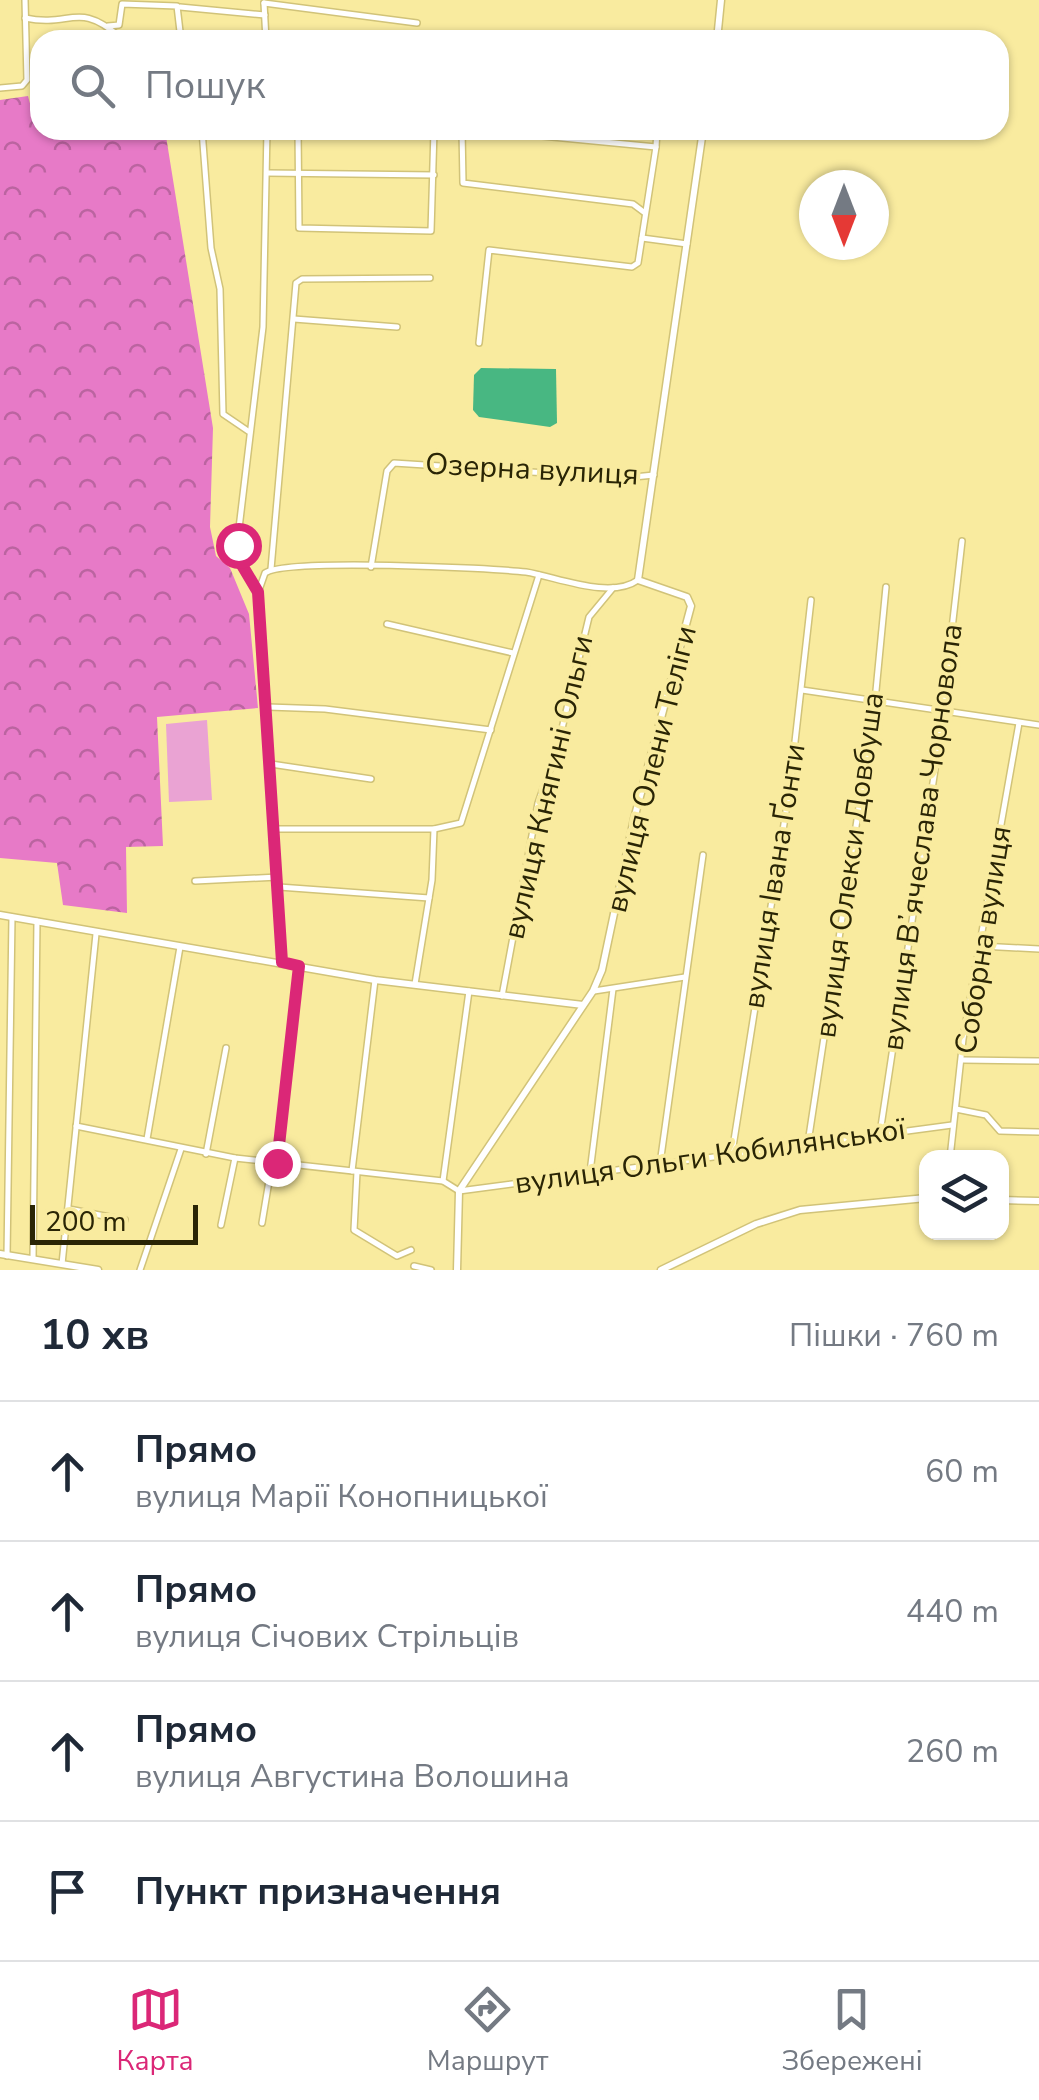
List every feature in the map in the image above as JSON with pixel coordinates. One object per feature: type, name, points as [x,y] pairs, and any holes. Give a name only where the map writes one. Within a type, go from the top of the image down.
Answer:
[{"type":"street","points":[[0,88],[22,86],[27,80],[25,0]]},
{"type":"street","points":[[718,30],[722,0]]},
{"type":"street","points":[[265,30],[264,1],[417,22]]},
{"type":"street","points":[[108,26],[119,25],[122,4],[264,16]]},
{"type":"street","points":[[180,6],[180,30]]},
{"type":"street","points":[[25,18],[49,22],[88,15],[112,30]]},
{"type":"street","points":[[203,140],[211,248],[220,289],[223,414],[248,431]]},
{"type":"street","points":[[266,140],[263,327],[248,431],[238,554],[258,592],[282,962]]},
{"type":"street","points":[[298,140],[299,228],[431,232],[434,140]]},
{"type":"street","points":[[462,140],[462,183],[633,204],[645,213]]},
{"type":"street","points":[[584,140],[656,147]]},
{"type":"street","points":[[479,343],[489,250],[632,267],[640,260],[657,140]]},
{"type":"street","points":[[271,568],[371,566],[539,575],[614,588],[638,579],[703,140]]},
{"type":"street","points":[[267,173],[434,175]]},
{"type":"street","points":[[642,238],[687,244]]},
{"type":"street","points":[[258,592],[271,568],[300,279],[430,278]]},
{"type":"street","points":[[294,319],[397,327]]},
{"type":"street","name":"Озерна вулиця","points":[[371,566],[387,471],[394,463],[624,478],[654,475]]},
{"type":"street","name":"вулиця Вʼячеслава Чорновола","points":[[880,1133],[942,710],[962,542]]},
{"type":"street","points":[[276,829],[434,829],[461,823],[539,575]]},
{"type":"street","name":"вулиця Олени Теліги","points":[[592,991],[602,970],[634,818],[691,606],[687,597],[638,579]]},
{"type":"street","name":"вулиця Княгині Ольги","points":[[502,996],[538,803],[557,750],[589,616],[614,588]]},
{"type":"street","name":"вулиця Олекси Довбуша","points":[[808,1142],[875,701],[886,588]]},
{"type":"street","name":"вулиця Івана Ґонти","points":[[732,1152],[802,690],[811,600]]},
{"type":"street","points":[[388,624],[514,653]]},
{"type":"street","points":[[802,690],[1039,725]]},
{"type":"street","points":[[268,707],[324,709],[492,730]]},
{"type":"street","name":"Соборна вулиця","points":[[950,1150],[1019,723]]},
{"type":"street","points":[[271,764],[371,779]]},
{"type":"street","points":[[416,984],[434,829]]},
{"type":"street","points":[[660,1164],[703,855]]},
{"type":"street","points":[[195,882],[278,877]]},
{"type":"street","points":[[279,887],[429,898]]},
{"type":"street","points":[[0,915],[375,980],[583,1005]]},
{"type":"street","points":[[12,917],[4,1255],[98,1270]]},
{"type":"street","points":[[33,1260],[38,922]]},
{"type":"street","points":[[62,1264],[96,934]]},
{"type":"street","points":[[148,1139],[180,946]]},
{"type":"street","points":[[981,946],[1039,948]]},
{"type":"street","points":[[262,1224],[275,1163],[299,966]]},
{"type":"street","points":[[457,1270],[463,1190],[592,991],[685,977]]},
{"type":"street","points":[[375,980],[355,1172],[354,1230],[397,1256],[410,1250]]},
{"type":"street","points":[[590,1172],[613,989]]},
{"type":"street","points":[[443,1181],[469,991]]},
{"type":"street","points":[[206,1154],[226,1048]]},
{"type":"street","points":[[962,1060],[1039,1060]]},
{"type":"street","points":[[0,1087],[9,1087]]},
{"type":"street","points":[[955,1109],[986,1115],[1000,1131],[1039,1132]]},
{"type":"street","name":"вулиця Ольги Кобилянської","points":[[463,1190],[952,1125]]},
{"type":"street","points":[[76,1126],[206,1154],[443,1181],[463,1190]]},
{"type":"street","points":[[140,1270],[181,1149]]},
{"type":"street","points":[[221,1225],[235,1158]]},
{"type":"street","points":[[662,1270],[756,1224],[800,1210],[919,1199]]},
{"type":"street","points":[[1009,1200],[1039,1201]]},
{"type":"street","points":[[69,1209],[126,1220]]},
{"type":"street","points":[[414,1266],[431,1270]]},
{"type":"green space","points":[[28,96],[30,140],[167,140],[213,428],[210,527],[216,556],[230,568],[249,614],[258,708],[157,717],[163,846],[126,847],[127,913],[63,905],[57,863],[0,858],[0,100]]},
{"type":"shaded area","points":[[481,368],[556,369],[557,423],[550,427],[479,417],[473,410],[474,375]]},
{"type":"shaded area","points":[[207,720],[212,800],[169,802],[166,724]]},
{"type":"route","points":[[238,545],[239,560],[258,592],[282,962],[299,966],[277,1163]]}]
